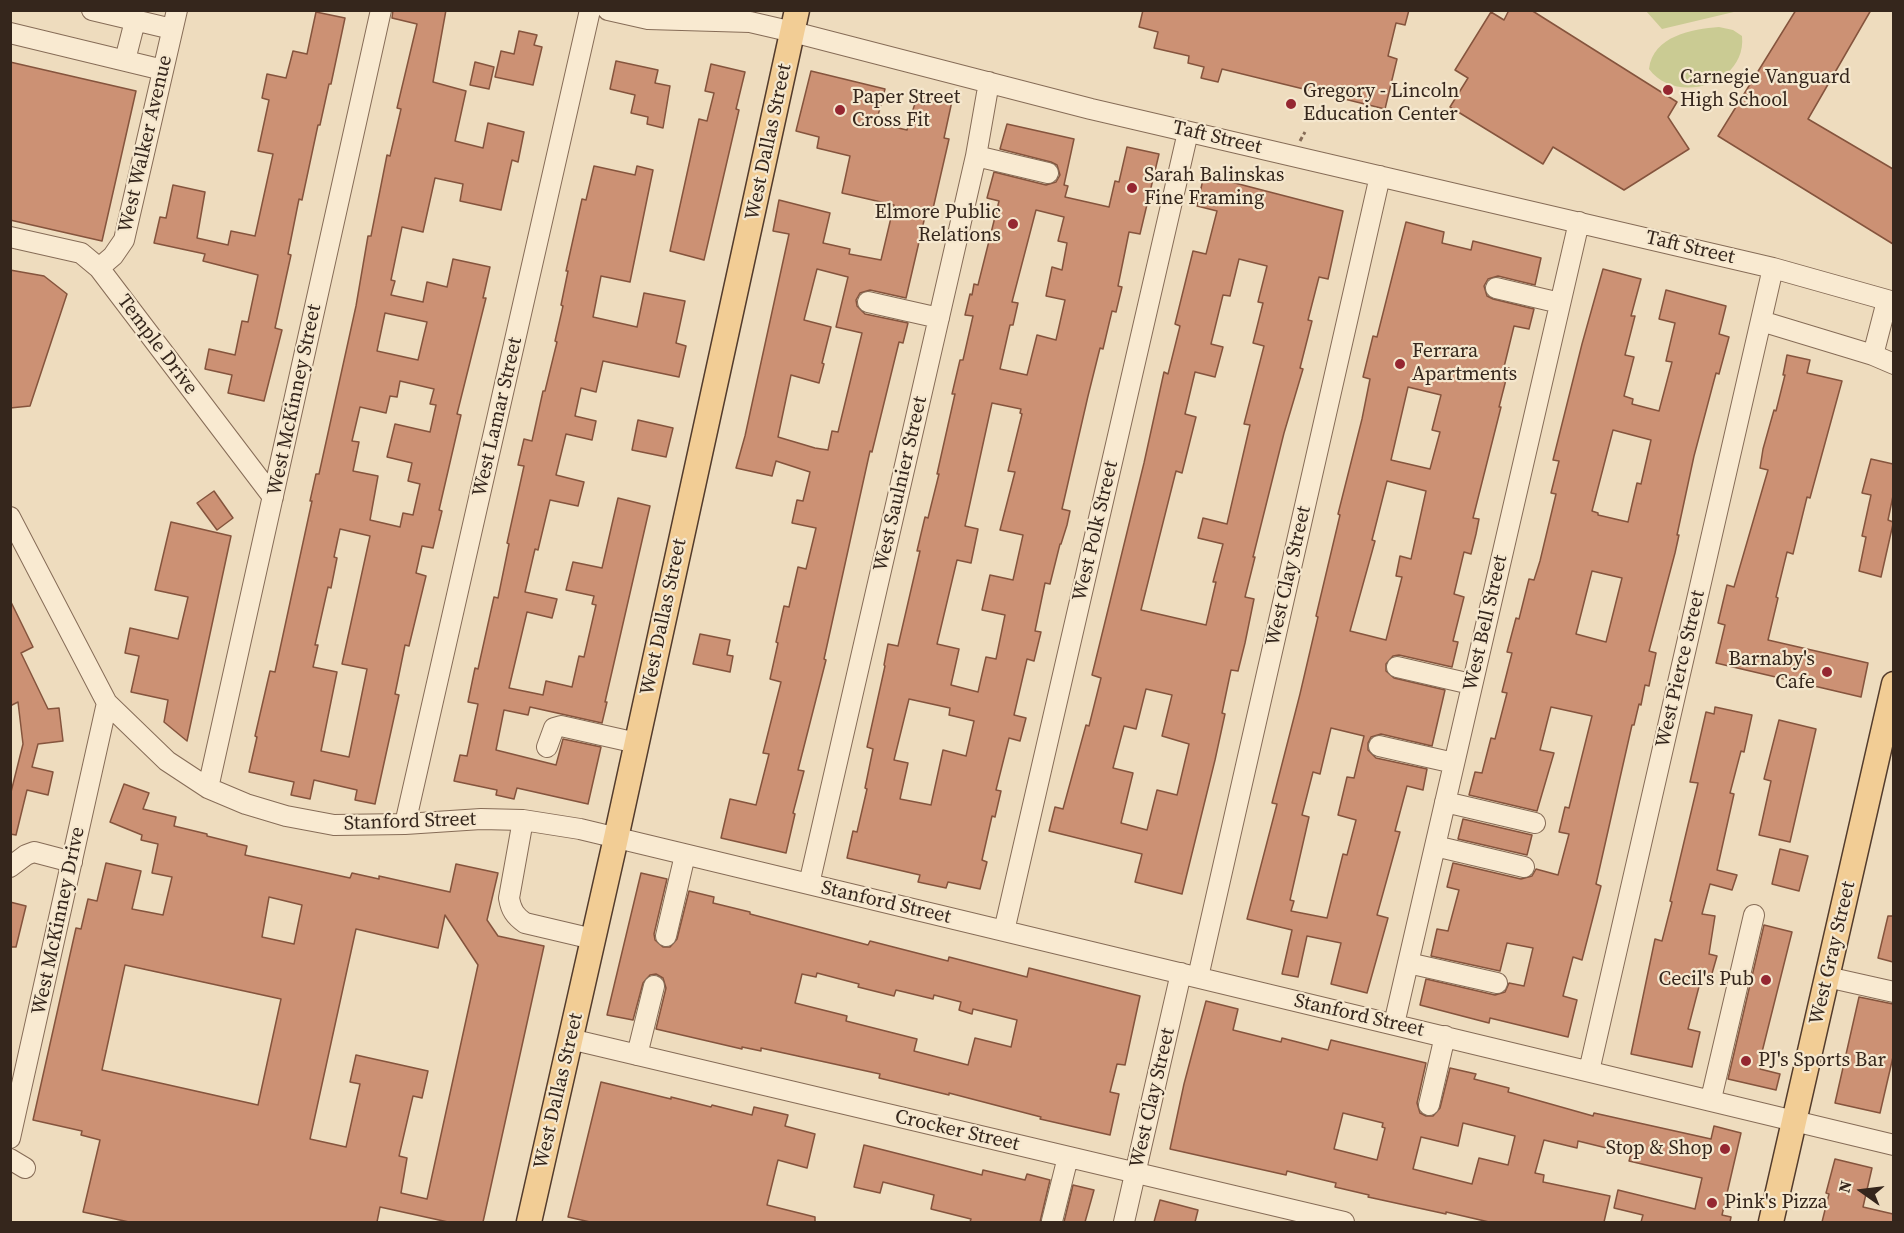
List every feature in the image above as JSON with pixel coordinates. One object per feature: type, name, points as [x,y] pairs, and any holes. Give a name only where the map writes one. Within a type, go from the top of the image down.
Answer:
[{"type":"main road","name":"West Dallas Street","points":[[529,1222],[616,838],[795,21]]},
{"type":"main road","name":"West Gray Street","points":[[1771,1222],[1889,722],[1893,684]]},
{"type":"street","points":[[92,10],[135,21],[175,20]]},
{"type":"street","name":"West McKinney Street","points":[[208,788],[381,10]]},
{"type":"street","name":"West Lamar Street","points":[[405,824],[590,10]]},
{"type":"street","name":"Taft Street","points":[[608,10],[648,19],[795,21],[989,82],[1188,132],[1773,268],[1890,302]]},
{"type":"street","name":"West Walker Avenue","points":[[99,268],[113,256],[124,240],[175,20]]},
{"type":"street","points":[[125,60],[135,21]]},
{"type":"street","points":[[10,33],[163,70]]},
{"type":"street","name":"West Saulnier Street","points":[[809,884],[976,156],[989,82]]},
{"type":"street","name":"West Polk Street","points":[[1004,931],[1188,132]]},
{"type":"street","points":[[976,156],[1048,173]]},
{"type":"street","name":"West Clay Street","points":[[1124,1222],[1135,1173],[1190,975],[1380,176]]},
{"type":"street","name":"West Bell Street","points":[[1394,1024],[1579,222]]},
{"type":"street","name":"Temple Drive","points":[[10,237],[81,254],[99,268],[273,497]]},
{"type":"street","name":"West Pierce Street","points":[[1589,1071],[1773,268]]},
{"type":"street","points":[[1496,288],[1560,303]]},
{"type":"street","points":[[868,302],[939,318]]},
{"type":"street","points":[[1873,355],[1890,302]]},
{"type":"street","points":[[1761,321],[1893,363]]},
{"type":"street","name":"Stanford Street","points":[[10,517],[107,703],[167,761],[208,788],[246,804],[334,825],[405,824],[481,819],[523,820],[580,829],[1711,1099],[1893,1145]]},
{"type":"street","points":[[1397,667],[1471,684]]},
{"type":"street","name":"West McKinney Drive","points":[[10,1138],[107,703]]},
{"type":"street","points":[[547,747],[554,728],[561,726],[637,743]]},
{"type":"street","points":[[1379,746],[1454,763]]},
{"type":"street","points":[[1445,802],[1535,823]]},
{"type":"street","points":[[523,820],[509,898],[511,908],[516,916],[525,923],[593,939]]},
{"type":"street","points":[[1435,846],[1524,867]]},
{"type":"street","points":[[10,867],[34,852],[72,862]]},
{"type":"street","points":[[666,936],[685,855]]},
{"type":"street","points":[[1711,1099],[1754,915]]},
{"type":"street","points":[[1408,963],[1497,983]]},
{"type":"street","points":[[1827,977],[1893,992]]},
{"type":"street","points":[[637,1055],[654,986]]},
{"type":"street","points":[[1429,1104],[1445,1036]]},
{"type":"street","name":"Crocker Street","points":[[570,1039],[1344,1222]]},
{"type":"street","points":[[1052,1221],[1068,1157]]},
{"type":"path","points":[[1276,179],[1281,170]]},
{"type":"green space","points":[[1646,10],[1738,11],[1662,29]]},
{"type":"green space","points":[[1719,27],[1733,30],[1742,36],[1741,53],[1733,67],[1722,77],[1708,84],[1692,87],[1676,86],[1661,80],[1649,69],[1658,49],[1675,36]]},
{"type":"building","points":[[393,10],[446,10],[433,82],[466,91],[455,141],[483,148],[488,123],[524,132],[518,162],[512,160],[501,210],[460,201],[463,184],[435,178],[423,232],[402,227],[391,280],[395,281],[391,295],[423,302],[427,282],[447,287],[453,259],[490,267],[483,298],[486,298],[457,414],[461,415],[439,510],[442,511],[433,548],[422,546],[416,573],[426,576],[409,646],[405,645],[395,694],[399,695],[375,804],[355,800],[357,790],[314,780],[310,799],[291,795],[294,782],[249,772],[270,671],[275,672],[316,474],[319,474],[356,306],[368,236],[371,236],[387,155],[390,156],[401,109],[397,108],[417,24],[392,18]],"holes":[[[385,313],[427,322],[418,360],[377,351]],[[400,381],[434,389],[430,404],[436,405],[430,432],[395,424],[387,457],[412,463],[408,481],[420,484],[413,515],[403,513],[400,527],[370,520],[378,476],[353,471],[359,442],[352,441],[360,407],[386,413],[390,396],[397,397]],[[340,529],[370,536],[342,664],[367,669],[349,757],[321,751],[337,672],[313,667],[318,645],[315,645],[337,558],[334,557]]]},
{"type":"building","points":[[1143,10],[1409,10],[1405,25],[1396,23],[1388,56],[1397,59],[1385,109],[1222,69],[1218,82],[1201,78],[1204,67],[1188,63],[1189,56],[1154,48],[1158,32],[1139,27]]},
{"type":"building","points":[[1509,10],[1531,10],[1677,102],[1668,117],[1689,149],[1624,190],[1553,147],[1543,164],[1450,107],[1468,78],[1455,70],[1491,12],[1504,20]]},
{"type":"building","points":[[1796,10],[1871,10],[1808,119],[1893,169],[1893,244],[1718,136]]},
{"type":"building","points":[[316,12],[345,18],[302,200],[299,199],[288,254],[291,255],[275,328],[282,330],[264,401],[228,393],[232,375],[205,369],[209,349],[235,355],[242,321],[248,322],[258,275],[203,261],[205,254],[154,243],[160,217],[166,218],[173,185],[205,192],[197,238],[228,245],[231,231],[255,236],[273,154],[258,151],[269,100],[262,98],[267,74],[286,78],[293,51],[307,54]]},
{"type":"building","points":[[519,31],[537,35],[534,45],[542,47],[533,85],[495,77],[501,51],[514,54]]},
{"type":"building","points":[[616,61],[658,70],[655,83],[670,86],[663,128],[647,124],[648,117],[631,113],[635,95],[610,89]]},
{"type":"building","points":[[10,62],[136,91],[102,241],[10,220]]},
{"type":"building","points":[[475,62],[494,67],[489,89],[470,85]]},
{"type":"building","points":[[711,64],[745,72],[736,109],[739,110],[704,260],[670,251],[699,119],[707,121],[714,93],[705,91]]},
{"type":"building","points":[[811,71],[885,89],[876,123],[907,130],[918,93],[952,101],[944,138],[949,139],[932,213],[926,212],[906,298],[870,290],[860,293],[856,300],[857,306],[865,314],[908,323],[903,343],[899,342],[872,452],[870,451],[824,659],[826,660],[798,770],[804,771],[786,853],[721,838],[730,799],[756,805],[769,754],[763,753],[781,682],[770,679],[778,643],[776,642],[784,606],[789,607],[798,567],[806,569],[816,528],[792,523],[797,500],[803,501],[810,472],[776,461],[772,476],[736,468],[789,234],[773,231],[779,200],[830,213],[823,243],[850,249],[849,254],[881,260],[894,205],[842,193],[850,156],[817,148],[819,137],[796,131]],"holes":[[[817,269],[848,277],[836,327],[862,333],[838,432],[832,431],[828,450],[778,437],[791,375],[819,383],[824,364],[822,363],[831,327],[804,320]]]},
{"type":"building","points":[[1007,124],[1074,139],[1064,185],[1068,186],[1065,197],[1109,207],[1115,181],[1119,182],[1127,147],[1159,154],[1140,234],[1129,232],[1118,286],[1122,287],[1116,312],[1112,311],[1088,396],[1062,509],[1070,511],[1067,525],[1050,584],[1045,583],[1035,631],[1041,632],[1034,661],[1027,659],[1014,715],[1026,718],[1020,741],[1009,738],[996,790],[1001,791],[995,817],[992,816],[982,860],[987,862],[980,889],[948,882],[946,888],[918,882],[920,875],[847,858],[853,831],[857,832],[867,789],[865,788],[873,749],[867,747],[888,644],[898,646],[920,551],[917,551],[925,517],[928,518],[939,474],[937,474],[955,394],[952,394],[973,316],[965,315],[974,284],[978,285],[999,201],[987,198],[994,172],[1046,185],[1056,182],[1060,175],[1057,165],[1051,162],[1000,149]],"holes":[[[1036,210],[1064,217],[1058,241],[1067,243],[1062,270],[1052,267],[1046,296],[1065,300],[1056,340],[1037,335],[1027,375],[1000,369],[1010,325],[1013,325],[1018,303],[1012,302]],[[992,403],[1021,409],[1022,414],[1008,471],[1015,472],[1000,530],[1023,535],[1013,580],[990,575],[982,610],[1005,615],[996,659],[986,657],[978,692],[951,685],[959,649],[937,644],[957,560],[971,563],[978,529],[965,526]],[[909,699],[950,708],[949,715],[974,721],[966,756],[943,750],[931,805],[900,799],[908,763],[894,760]]]},
{"type":"building","points":[[594,166],[635,175],[637,166],[653,170],[630,282],[601,276],[593,317],[637,327],[644,293],[685,301],[676,343],[686,346],[679,377],[603,361],[596,392],[581,388],[575,416],[596,421],[592,440],[566,434],[556,475],[584,482],[578,506],[550,500],[525,592],[557,599],[552,618],[527,612],[509,688],[543,695],[546,681],[572,687],[579,656],[584,657],[596,605],[592,604],[594,596],[566,590],[573,562],[602,568],[618,498],[650,506],[602,723],[530,707],[528,715],[504,710],[496,750],[556,765],[563,739],[601,747],[588,804],[517,788],[514,799],[496,795],[497,790],[454,781],[460,755],[467,756],[478,704],[468,702],[494,597],[498,598],[524,466],[518,465],[524,439],[532,441],[543,391],[545,391],[557,342],[555,341],[563,306],[561,305],[568,271],[566,271],[582,199],[586,200]]},
{"type":"building","points":[[1204,175],[1343,211],[1328,279],[1319,277],[1308,320],[1312,321],[1300,368],[1303,369],[1284,433],[1245,597],[1254,599],[1245,643],[1238,671],[1231,670],[1215,760],[1182,894],[1135,882],[1142,854],[1049,831],[1055,807],[1063,809],[1086,725],[1089,726],[1101,678],[1092,675],[1164,372],[1168,374],[1180,326],[1175,324],[1193,251],[1206,254],[1217,211],[1197,206]],"holes":[[[1239,259],[1267,266],[1258,302],[1263,303],[1253,343],[1264,346],[1244,424],[1250,425],[1227,524],[1203,518],[1198,538],[1223,544],[1213,582],[1216,582],[1206,625],[1141,610],[1176,471],[1182,473],[1196,417],[1185,414],[1195,372],[1215,377],[1223,347],[1211,344],[1223,295],[1230,296]],[[1146,689],[1172,695],[1162,736],[1189,744],[1177,795],[1157,790],[1147,830],[1121,823],[1133,773],[1113,768],[1124,726],[1136,729]]]},
{"type":"building","points":[[1406,222],[1444,232],[1442,243],[1471,250],[1473,241],[1541,258],[1535,285],[1498,276],[1488,279],[1484,286],[1487,296],[1493,299],[1534,309],[1529,329],[1514,326],[1504,367],[1509,368],[1499,407],[1501,407],[1473,518],[1479,519],[1476,534],[1471,554],[1464,552],[1454,594],[1464,597],[1453,641],[1458,642],[1452,667],[1399,655],[1393,656],[1386,664],[1386,671],[1394,678],[1445,690],[1432,746],[1381,734],[1371,737],[1368,743],[1368,750],[1376,758],[1427,769],[1423,790],[1407,786],[1395,831],[1400,832],[1377,915],[1388,918],[1367,993],[1331,984],[1341,943],[1307,936],[1298,977],[1282,974],[1292,930],[1247,919],[1277,804],[1272,803],[1300,694],[1340,515],[1338,514],[1362,419],[1370,379],[1363,377],[1373,336],[1377,337]],"holes":[[[1408,387],[1441,395],[1432,430],[1440,432],[1430,469],[1391,460]],[[1387,481],[1426,491],[1411,559],[1400,556],[1396,576],[1402,577],[1386,640],[1350,631],[1375,541],[1372,540]],[[1331,728],[1364,736],[1354,778],[1347,777],[1338,815],[1356,820],[1347,855],[1343,854],[1327,918],[1291,911],[1294,901],[1290,900],[1309,817],[1302,815],[1313,772],[1320,774]]]},
{"type":"building","points":[[1603,269],[1641,279],[1631,316],[1635,316],[1625,355],[1634,357],[1624,396],[1633,399],[1632,404],[1659,411],[1672,362],[1666,361],[1675,323],[1659,319],[1666,290],[1726,306],[1719,334],[1729,337],[1719,374],[1716,373],[1694,456],[1675,553],[1649,651],[1656,653],[1649,686],[1645,685],[1641,705],[1639,704],[1634,725],[1632,725],[1596,884],[1601,886],[1582,960],[1573,957],[1563,996],[1577,1000],[1568,1037],[1490,1018],[1489,1023],[1420,1005],[1426,979],[1495,995],[1505,992],[1509,983],[1524,986],[1533,948],[1507,943],[1500,971],[1431,956],[1437,929],[1448,931],[1459,890],[1447,887],[1453,863],[1521,879],[1532,876],[1536,869],[1558,875],[1569,834],[1559,832],[1565,807],[1569,808],[1592,716],[1551,707],[1540,750],[1554,753],[1537,811],[1469,795],[1475,772],[1482,773],[1491,738],[1495,739],[1507,693],[1502,692],[1512,653],[1507,652],[1516,618],[1519,619],[1529,579],[1534,580],[1540,561],[1556,494],[1551,493],[1559,461],[1553,460]],"holes":[[[1613,430],[1651,440],[1641,484],[1637,483],[1628,522],[1598,515],[1592,511]],[[1592,571],[1622,578],[1606,642],[1576,634]]]},
{"type":"building","points":[[10,270],[44,276],[67,294],[30,406],[10,408]]},
{"type":"building","points":[[1787,355],[1810,360],[1807,373],[1842,381],[1810,498],[1807,497],[1793,554],[1787,552],[1768,640],[1868,663],[1861,697],[1716,663],[1725,625],[1718,623],[1727,585],[1734,587],[1768,470],[1760,468],[1763,449],[1774,410],[1776,411],[1785,375],[1783,375]]},
{"type":"building","points":[[638,420],[673,428],[666,457],[632,450]]},
{"type":"building","points":[[1871,459],[1893,464],[1893,496],[1888,520],[1893,524],[1881,577],[1859,571],[1866,537],[1862,536],[1871,495],[1862,493]]},
{"type":"building","points":[[214,491],[233,518],[217,530],[197,503]]},
{"type":"building","points":[[171,522],[231,536],[187,741],[164,722],[168,700],[131,692],[139,656],[125,653],[130,628],[178,639],[188,597],[155,590]]},
{"type":"building","points":[[10,600],[33,647],[21,653],[48,709],[59,708],[63,741],[38,744],[32,767],[53,772],[48,795],[27,790],[16,835],[10,834],[10,796],[23,744],[18,702],[10,706]]},
{"type":"building","points":[[700,634],[730,640],[727,655],[733,656],[730,672],[693,664]]},
{"type":"building","points":[[1715,707],[1752,715],[1744,752],[1741,751],[1730,793],[1734,794],[1717,870],[1737,875],[1732,890],[1710,884],[1702,914],[1715,916],[1709,954],[1717,956],[1711,977],[1702,975],[1688,1029],[1700,1032],[1692,1067],[1631,1054],[1655,939],[1662,941],[1672,902],[1670,901],[1698,783],[1690,782],[1706,712],[1714,714]]},
{"type":"building","points":[[1779,720],[1816,729],[1790,842],[1759,835],[1771,781],[1764,779]]},
{"type":"building","points":[[124,784],[149,793],[143,809],[176,817],[174,826],[247,846],[245,855],[350,878],[352,873],[379,879],[379,876],[450,892],[456,864],[498,873],[487,920],[498,936],[544,946],[483,1222],[448,1222],[380,1207],[377,1222],[129,1222],[83,1212],[100,1140],[81,1135],[82,1131],[33,1120],[76,928],[81,929],[88,899],[97,901],[106,863],[141,871],[132,909],[163,915],[172,877],[152,873],[158,844],[141,840],[142,835],[110,822]],"holes":[[[269,897],[302,905],[294,944],[262,937]],[[445,915],[478,965],[427,1199],[401,1193],[407,1158],[399,1156],[413,1096],[422,1098],[428,1071],[356,1055],[350,1082],[360,1084],[346,1147],[310,1139],[356,929],[438,948]],[[125,965],[281,999],[258,1105],[102,1070]]]},
{"type":"building","points":[[1463,819],[1532,835],[1527,855],[1458,839]]},
{"type":"building","points":[[1780,849],[1808,856],[1799,891],[1772,884]]},
{"type":"building","points":[[641,873],[667,879],[654,934],[655,940],[663,947],[670,947],[677,939],[689,891],[714,897],[713,903],[868,945],[870,941],[948,961],[949,957],[1027,977],[1029,968],[1140,996],[1125,1065],[1117,1064],[1110,1092],[1119,1094],[1110,1135],[1040,1119],[1041,1117],[949,1093],[949,1095],[879,1078],[880,1074],[761,1048],[761,1051],[742,1047],[742,1049],[656,1029],[666,988],[663,978],[656,974],[650,975],[643,983],[633,1020],[607,1015]],"holes":[[[817,973],[859,984],[858,987],[894,996],[896,990],[933,999],[934,995],[961,1002],[959,1010],[972,1014],[973,1009],[1017,1020],[1011,1047],[975,1038],[968,1065],[914,1051],[917,1039],[846,1021],[847,1016],[795,1003],[802,974],[816,977]]]},
{"type":"building","points":[[10,902],[26,906],[16,947],[10,947]]},
{"type":"building","points":[[1888,916],[1893,916],[1893,962],[1878,958]]},
{"type":"building","points":[[1764,925],[1792,932],[1762,1052],[1764,1052],[1760,1069],[1780,1074],[1776,1090],[1728,1079]]},
{"type":"building","points":[[1859,997],[1893,1004],[1893,1057],[1880,1113],[1835,1103]]},
{"type":"building","points":[[1206,1001],[1238,1009],[1233,1030],[1281,1042],[1282,1038],[1328,1050],[1331,1040],[1426,1063],[1417,1103],[1420,1113],[1426,1116],[1433,1116],[1440,1108],[1450,1068],[1476,1074],[1474,1079],[1509,1088],[1508,1092],[1593,1116],[1594,1113],[1711,1139],[1714,1126],[1741,1133],[1722,1215],[1731,1217],[1730,1222],[1641,1222],[1643,1215],[1614,1208],[1618,1190],[1695,1209],[1702,1178],[1629,1161],[1631,1154],[1578,1141],[1577,1148],[1544,1140],[1535,1173],[1544,1175],[1543,1182],[1610,1196],[1604,1222],[1489,1222],[1368,1197],[1369,1195],[1335,1187],[1336,1183],[1287,1171],[1286,1175],[1170,1149]],"holes":[[[1343,1113],[1383,1123],[1382,1127],[1385,1128],[1377,1160],[1334,1149]],[[1463,1123],[1515,1136],[1508,1165],[1479,1158],[1472,1184],[1413,1169],[1421,1137],[1458,1146]]]},
{"type":"building","points":[[601,1082],[752,1115],[754,1107],[788,1115],[785,1126],[815,1134],[807,1168],[778,1160],[767,1205],[815,1217],[815,1222],[590,1222],[568,1217]]},
{"type":"building","points":[[864,1145],[982,1175],[983,1170],[1025,1180],[1027,1174],[1050,1180],[1040,1222],[970,1222],[971,1219],[931,1209],[934,1195],[883,1182],[880,1193],[854,1187]]},
{"type":"building","points":[[1835,1159],[1872,1168],[1863,1207],[1893,1214],[1893,1222],[1822,1222],[1829,1194],[1826,1193]]},
{"type":"building","points":[[1073,1185],[1094,1190],[1085,1222],[1064,1222]]},
{"type":"building","points":[[1160,1200],[1198,1210],[1195,1222],[1154,1222]]},
{"type":"place","name":"Carnegie Vanguard High School","points":[[1668,90]]},
{"type":"place","name":"Gregory - Lincoln Education Center","points":[[1291,104]]},
{"type":"place","name":"Paper Street Cross Fit","points":[[840,110]]},
{"type":"place","name":"Sarah Balinskas Fine Framing","points":[[1132,188]]},
{"type":"place","name":"Elmore Public Relations","points":[[1013,224]]},
{"type":"place","name":"Ferrara Apartments","points":[[1400,364]]},
{"type":"place","name":"Barnaby's Cafe","points":[[1827,672]]},
{"type":"place","name":"Cecil's Pub","points":[[1766,980]]},
{"type":"place","name":"PJ's Sports Bar","points":[[1746,1061]]},
{"type":"place","name":"Stop & Shop","points":[[1725,1149]]},
{"type":"place","name":"Pink's Pizza","points":[[1712,1203]]}]
